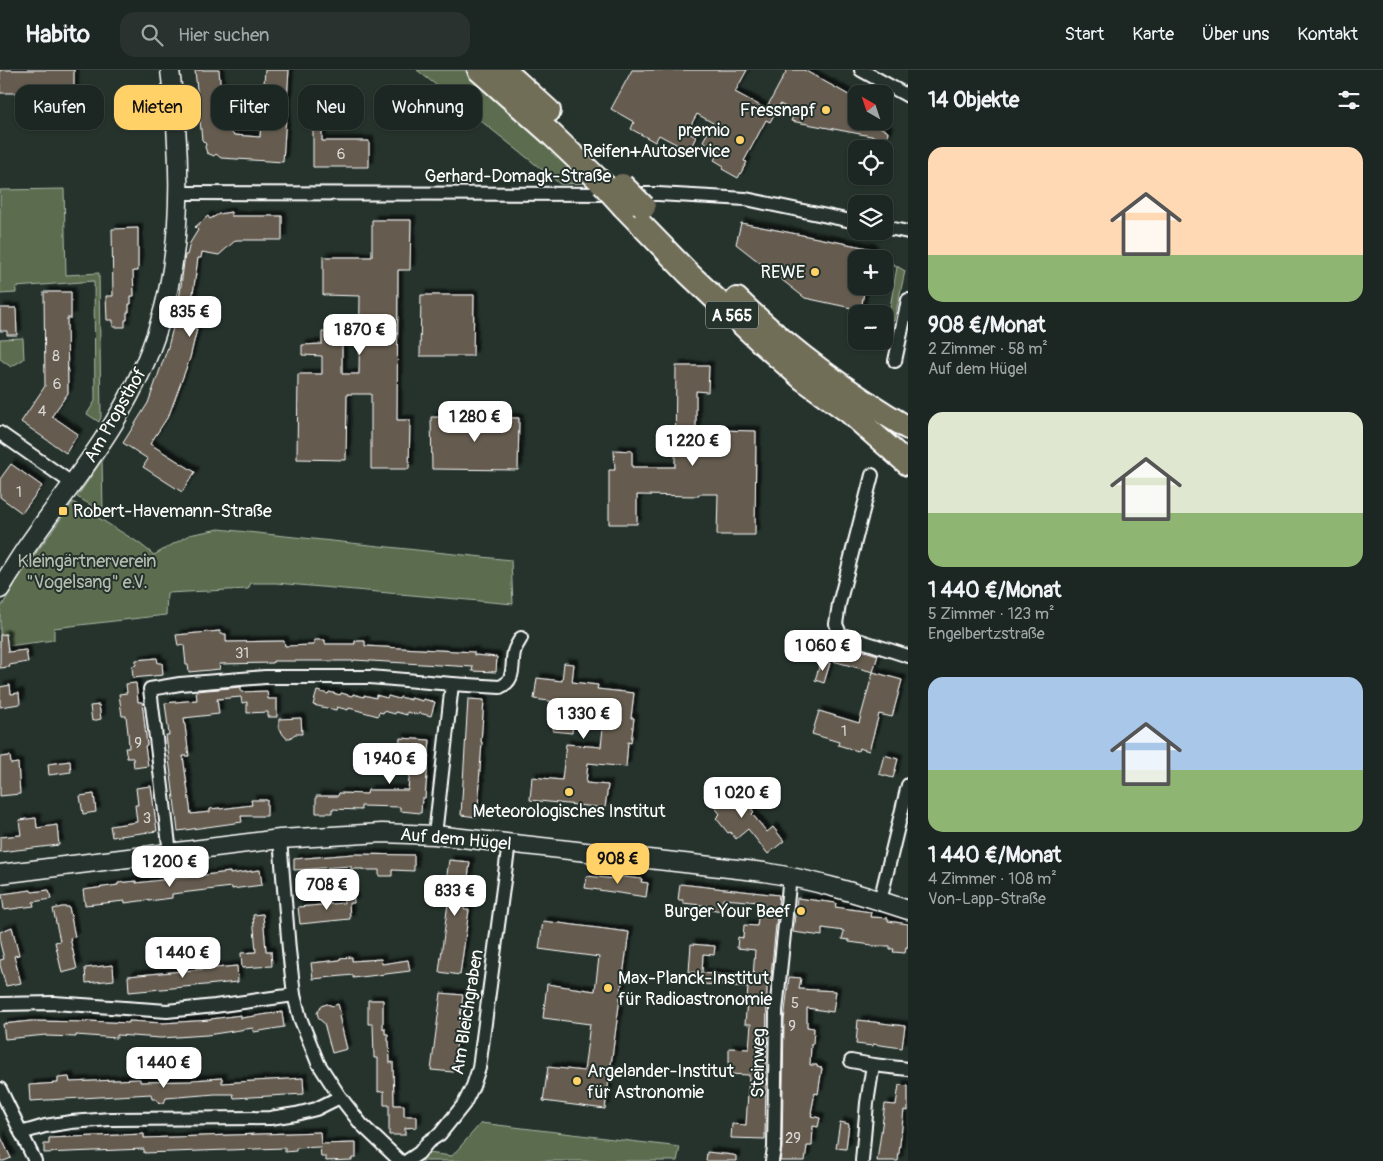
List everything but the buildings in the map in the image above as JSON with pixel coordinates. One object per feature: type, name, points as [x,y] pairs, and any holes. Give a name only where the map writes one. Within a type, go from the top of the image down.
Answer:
[{"type":"highway","name":"A 565","points":[[479,70],[623,196],[748,310],[806,358],[871,406],[908,428]]},
{"type":"highway","name":"A 565","points":[[504,70],[563,124],[688,273],[761,342],[803,378],[849,412],[908,448]]},
{"type":"highway","points":[[806,358],[908,413]]},
{"type":"highway","points":[[849,412],[908,464]]},
{"type":"street","name":"Am Propsthof","points":[[3,580],[96,452],[136,382],[160,325],[174,248],[178,194],[176,119],[170,70]]},
{"type":"street","points":[[860,70],[908,96]]},
{"type":"street","name":"Gerhard-Domagk-Straße","points":[[178,194],[668,194],[746,200],[848,220]]},
{"type":"street","points":[[893,229],[908,232]]},
{"type":"street","points":[[895,362],[908,300]]},
{"type":"street","points":[[0,433],[73,484]]},
{"type":"street","points":[[872,475],[839,604],[836,624],[840,634],[908,656]]},
{"type":"street","points":[[170,853],[150,689],[180,684],[265,677],[370,677],[500,687],[511,678],[514,650],[521,638]]},
{"type":"street","points":[[435,835],[452,684]]},
{"type":"street","points":[[880,901],[908,785]]},
{"type":"street","name":"Auf dem Hügel","points":[[0,874],[280,839],[382,833],[435,835],[790,876],[853,892],[908,910]]},
{"type":"street","points":[[280,839],[288,950],[294,995],[300,1018],[318,1063],[340,1098],[361,1124],[400,1161]]},
{"type":"street","name":"Am Bleichgraben","points":[[407,1161],[440,1134],[464,1104],[473,1086],[480,1061],[510,843]]},
{"type":"street","name":"Steinweg","points":[[772,1161],[774,1148],[776,1011],[790,876]]},
{"type":"street","points":[[0,1004],[54,1003],[167,1011],[294,995]]},
{"type":"street","points":[[851,1061],[908,1069]]},
{"type":"street","points":[[862,1161],[867,1103],[873,1065]]},
{"type":"street","points":[[0,1088],[35,1161]]},
{"type":"street","points":[[21,1133],[45,1126],[110,1119],[270,1118],[316,1109],[340,1098]]},
{"type":"green space","points":[[417,70],[464,70],[480,85],[436,85]]},
{"type":"green space","points":[[482,87],[586,183],[560,184],[482,122]]},
{"type":"green space","points":[[64,189],[66,275],[99,273],[101,417],[99,422],[87,414],[95,401],[94,281],[16,287],[16,293],[0,294],[0,190]]},
{"type":"green space","points":[[893,264],[905,271],[893,322],[893,305],[890,305],[897,267],[893,266]]},
{"type":"green space","points":[[23,338],[24,359],[11,367],[0,359],[0,339]]},
{"type":"green space","points":[[102,460],[103,512],[77,497]]},
{"type":"green space","name":"Kleingärtnerverein \"Vogelsang\" e.V.","points":[[73,502],[139,543],[154,555],[189,535],[219,529],[511,560],[513,604],[276,583],[251,583],[248,589],[167,593],[166,615],[54,628],[54,640],[0,647],[0,609],[21,574]]},
{"type":"green space","points":[[481,1123],[680,1147],[677,1161],[419,1161],[428,1153],[452,1156]]},
{"type":"place","name":"Fressnapf","points":[[826,110]]},
{"type":"place","name":"premio Reifen+Autoservice","points":[[740,140]]},
{"type":"place","name":"REWE","points":[[815,272]]},
{"type":"place","name":"Robert-Havemann-Straße","points":[[63,511]]},
{"type":"place","name":"Meteorologisches Institut","points":[[569,792]]},
{"type":"place","name":"Burger Your Beef","points":[[801,911]]},
{"type":"place","name":"Max-Planck-Institut für Radioastronomie","points":[[608,988]]},
{"type":"place","name":"Argelander-Institut für Astronomie","points":[[577,1081]]}]
